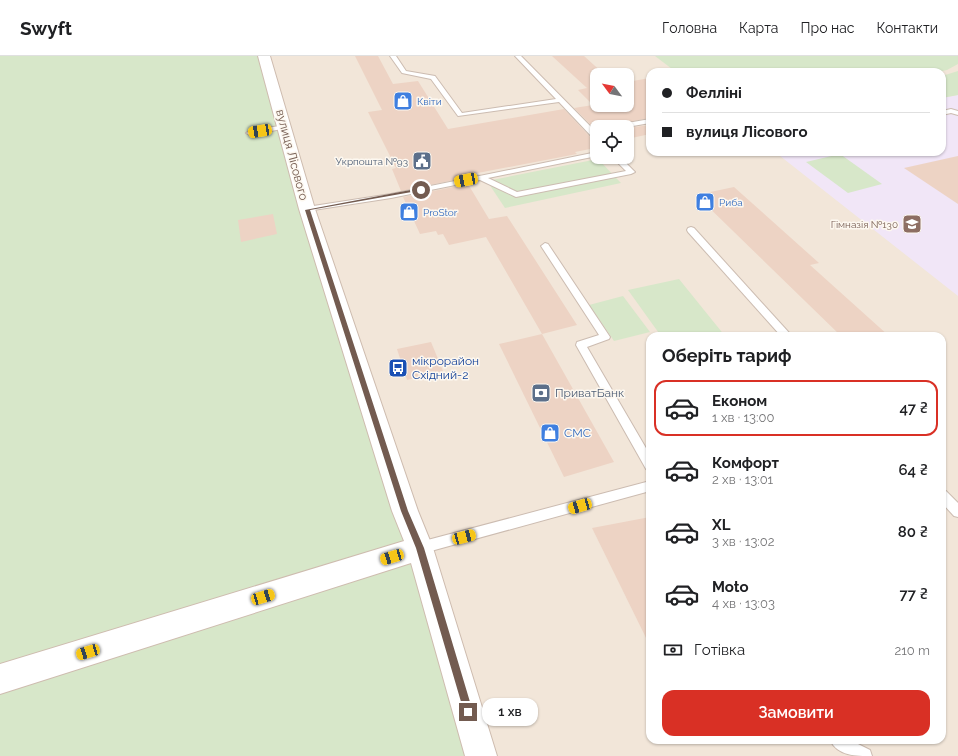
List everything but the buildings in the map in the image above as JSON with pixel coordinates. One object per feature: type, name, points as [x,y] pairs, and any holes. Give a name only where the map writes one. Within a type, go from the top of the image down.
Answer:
[{"type":"street","name":"вулиця Лісового","points":[[264,56],[307,210],[404,511],[420,548],[481,756]]},
{"type":"street","points":[[0,679],[420,548]]},
{"type":"lane","points":[[393,56],[404,72],[433,77],[460,116],[560,100]]},
{"type":"lane","points":[[518,56],[560,100],[590,127]]},
{"type":"lane","points":[[946,112],[951,111],[958,113]]},
{"type":"lane","points":[[634,123],[646,121]]},
{"type":"lane","points":[[250,133],[285,127]]},
{"type":"lane","points":[[307,210],[391,196],[590,155]]},
{"type":"lane","points":[[481,178],[516,195],[631,172],[623,164]]},
{"type":"lane","points":[[691,230],[783,332]]},
{"type":"lane","points":[[545,246],[605,337],[581,345],[646,459]]},
{"type":"lane","points":[[420,548],[646,487]]},
{"type":"lane","points":[[946,499],[958,512]]},
{"type":"lane","points":[[842,744],[864,756]]},
{"type":"shaded area","points":[[264,56],[958,56],[958,756],[481,756]]},
{"type":"shaded area","name":"Гімназія №130","points":[[958,95],[958,296],[780,156],[946,156],[946,97]]},
{"type":"green space","points":[[0,56],[264,56],[481,756],[0,756]]},
{"type":"green space","points":[[655,56],[958,56],[958,64],[946,70],[946,68],[671,68]]},
{"type":"green space","points":[[958,71],[958,95],[946,97],[946,75]]},
{"type":"green space","points":[[832,156],[843,156],[882,184],[848,193],[806,162]]},
{"type":"green space","points":[[590,161],[590,164],[603,164],[621,183],[505,208],[487,181]]},
{"type":"green space","points":[[679,279],[722,332],[658,332],[628,290]]},
{"type":"green space","points":[[623,296],[650,332],[614,341],[589,305]]},
{"type":"place","name":"Квіти","points":[[403,101]]},
{"type":"place","name":"Укрпошта №93","points":[[422,161]]},
{"type":"place","name":"Риба","points":[[705,202]]},
{"type":"place","name":"ProStor","points":[[409,212]]},
{"type":"place","name":"Гімназія №130","points":[[912,224]]},
{"type":"place","name":"мікрорайон Східний-2","points":[[398,368]]},
{"type":"place","name":"ПриватБанк","points":[[541,393]]},
{"type":"place","name":"СМС","points":[[550,433]]},
{"type":"route","points":[[421,190],[307,210],[404,511],[420,548],[468,712]]}]
